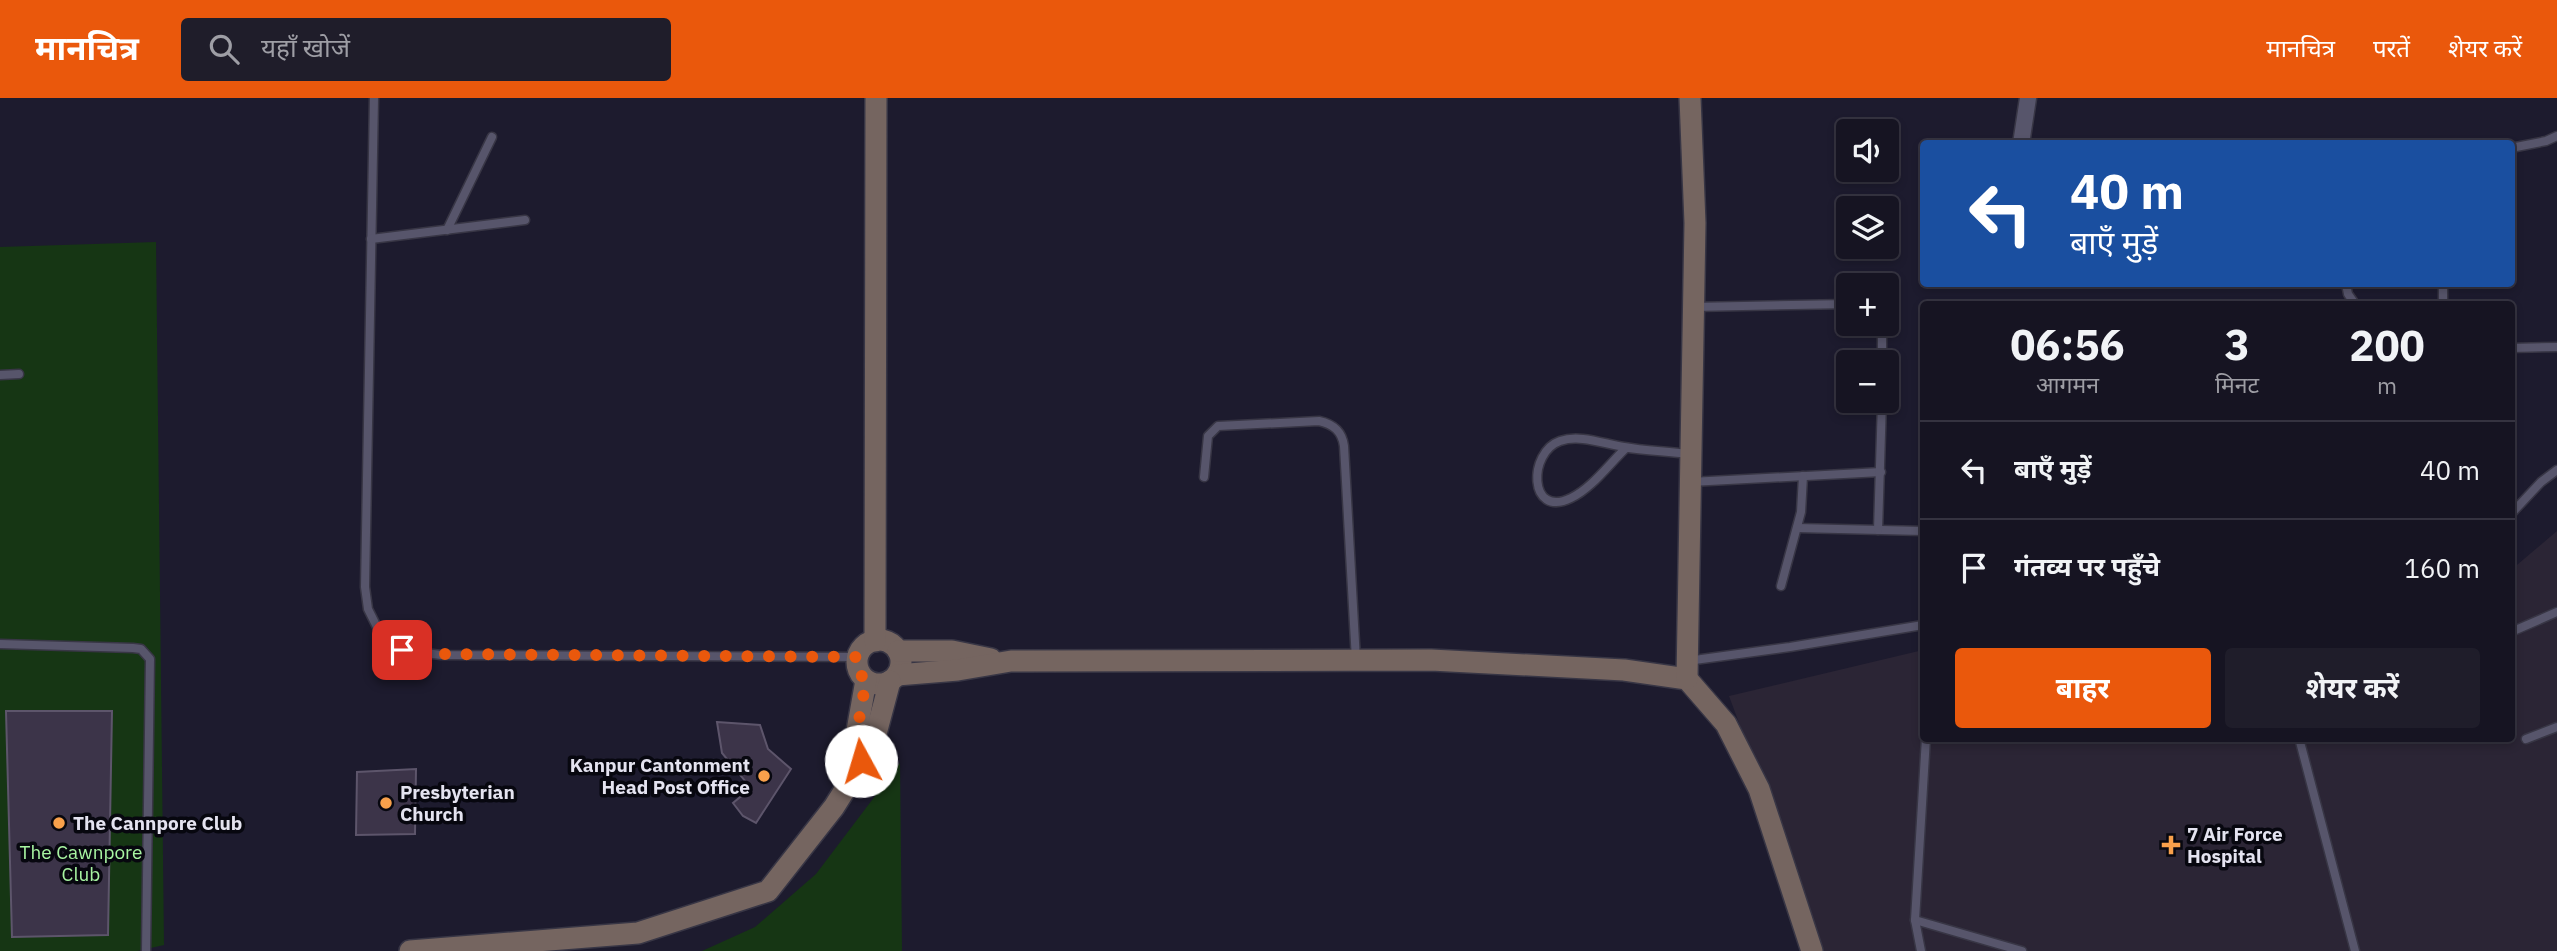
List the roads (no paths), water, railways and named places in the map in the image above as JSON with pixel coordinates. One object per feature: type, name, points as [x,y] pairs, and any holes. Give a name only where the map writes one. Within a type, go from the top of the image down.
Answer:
[{"type":"street","points":[[875,641],[876,98]]},
{"type":"street","points":[[1690,98],[1695,223],[1687,670],[1726,724],[1759,789],[1812,951]]},
{"type":"street","points":[[2022,140],[2028,98]]},
{"type":"street","points":[[410,951],[638,933],[768,891],[834,807],[873,745],[893,678],[901,659],[892,645],[875,641],[867,644],[857,657],[860,674],[866,681],[882,684],[893,678],[1003,662],[1431,660],[1624,670],[1687,670]]},
{"type":"street","points":[[898,651],[952,651],[1003,662]]},
{"type":"street","points":[[861,761],[855,742],[866,681]]},
{"type":"lane","points":[[374,98],[365,587],[368,609],[377,627],[402,650],[441,654],[857,657]]},
{"type":"lane","points":[[2515,147],[2557,136]]},
{"type":"lane","points":[[447,230],[492,137]]},
{"type":"lane","points":[[371,239],[525,220]]},
{"type":"lane","points":[[1693,307],[1836,304]]},
{"type":"lane","points":[[2515,348],[2557,346]]},
{"type":"lane","points":[[0,375],[19,374]]},
{"type":"lane","points":[[1878,530],[1882,413]]},
{"type":"lane","points":[[1204,477],[1208,436],[1218,426],[1319,421],[1332,425],[1340,433],[1344,446],[1356,661]]},
{"type":"lane","points":[[1626,448],[1589,485],[1569,499],[1555,502],[1538,491],[1537,477],[1543,456],[1548,449],[1561,441],[1582,439],[1626,448],[1691,454]]},
{"type":"lane","points":[[2515,510],[2541,482],[2557,470]]},
{"type":"lane","points":[[1690,482],[1881,472]]},
{"type":"lane","points":[[1781,586],[1797,528],[1803,496],[1803,476]]},
{"type":"lane","points":[[1797,528],[1920,531]]},
{"type":"lane","points":[[2515,630],[2557,612]]},
{"type":"lane","points":[[1687,670],[1790,647],[1920,625]]},
{"type":"lane","points":[[0,644],[133,648],[141,649],[150,659],[146,951]]},
{"type":"lane","points":[[2526,739],[2557,727]]},
{"type":"lane","points":[[1921,951],[1915,920],[1926,742]]},
{"type":"lane","points":[[2300,742],[2355,951]]},
{"type":"lane","points":[[1915,920],[2022,951]]},
{"type":"place","name":"Kanpur Cantonment Head Post Office","points":[[764,776]]},
{"type":"place","name":"Presbyterian Church","points":[[386,803]]},
{"type":"place","name":"The Cannpore Club","points":[[59,823]]},
{"type":"place","name":"7 Air Force Hospital","points":[[2171,845]]},
{"type":"park label","name":"The Cawnpore Club","points":[[81,863]]}]
